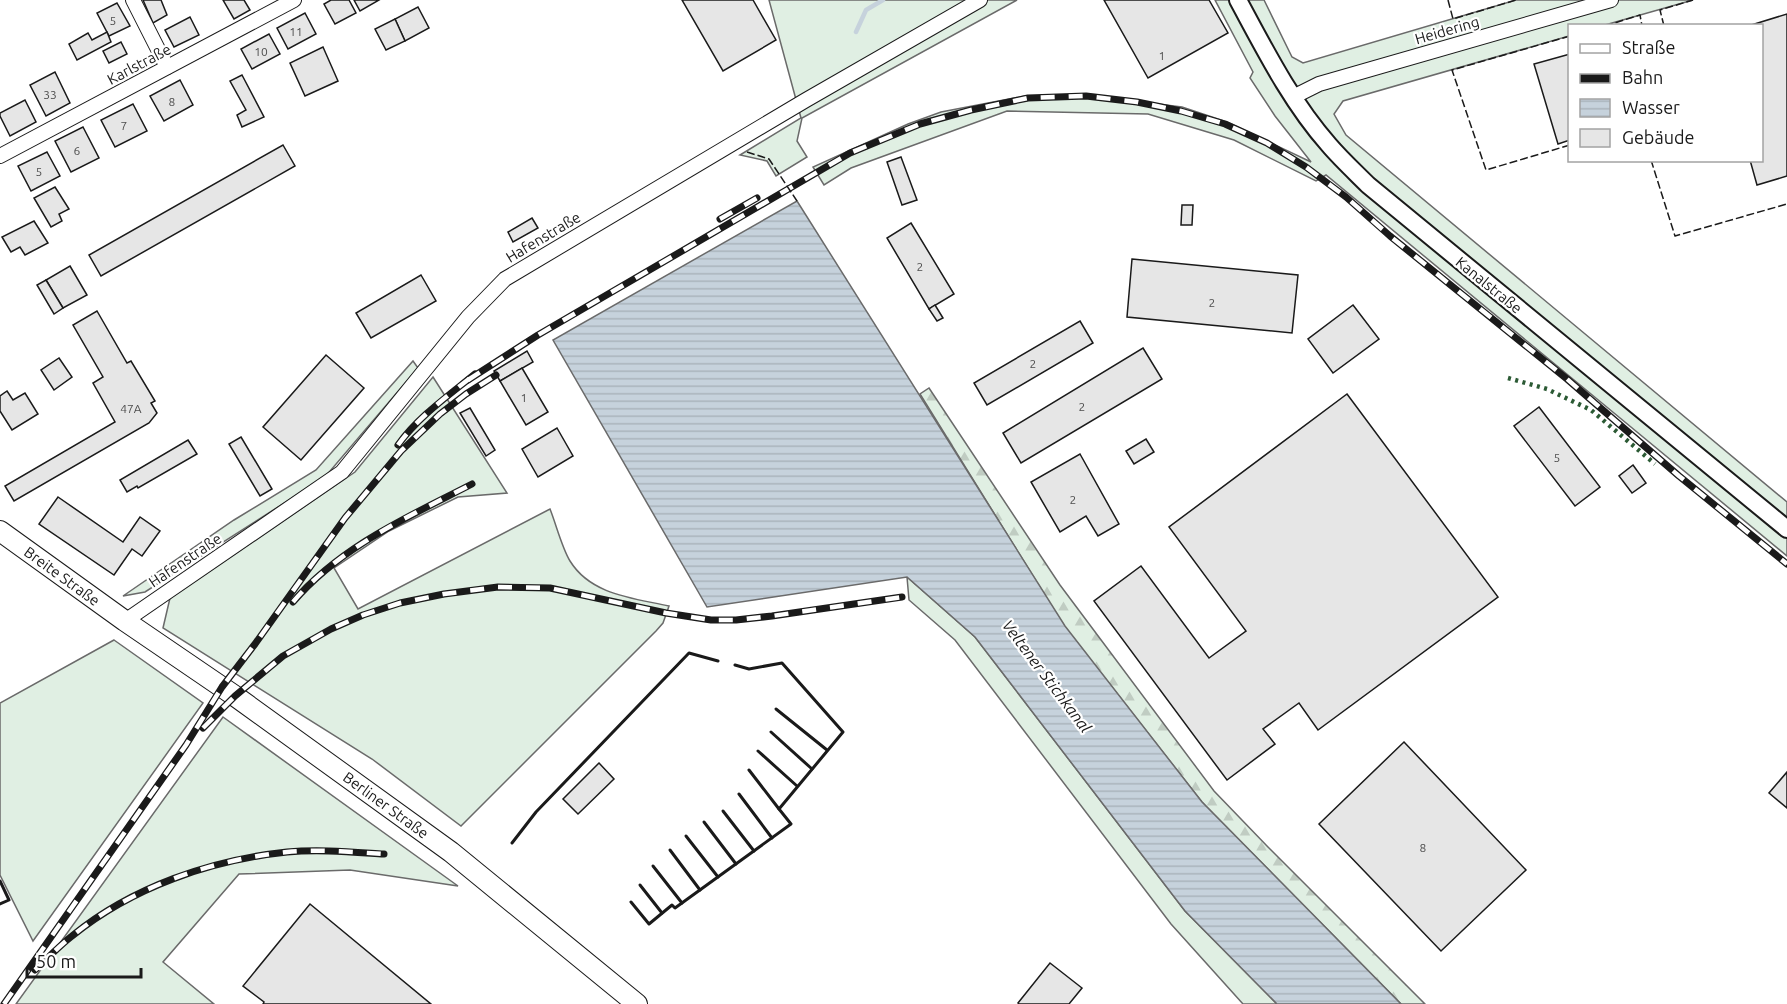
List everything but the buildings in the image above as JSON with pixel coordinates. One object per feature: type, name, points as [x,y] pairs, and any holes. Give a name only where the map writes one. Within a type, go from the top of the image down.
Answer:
[{"type":"main road","name":"Breite Straße","points":[[0,531],[125,621]]},
{"type":"main road","name":"Berliner Straße","points":[[125,621],[235,696],[451,852],[636,1004]]},
{"type":"street","points":[[133,0],[167,67]]},
{"type":"street","name":"Karlstraße","points":[[0,156],[294,0]]},
{"type":"street","name":"Hafenstraße","points":[[125,621],[342,472],[468,317],[505,279],[806,100],[980,0]]},
{"type":"street","name":"Kanalstraße","points":[[1238,0],[1293,97],[1328,144],[1368,185],[1787,529]]},
{"type":"street","name":"Heidering","points":[[1293,97],[1319,84],[1611,0]]},
{"type":"green space","points":[[769,0],[1017,0],[802,118],[797,141],[807,157],[776,176],[767,161],[740,155],[801,118]]},
{"type":"green space","points":[[1215,0],[1264,0],[1292,57],[1303,63],[1516,0],[1693,0],[1609,24],[1568,24],[1568,36],[1343,101],[1334,114],[1346,135],[1787,502],[1787,556],[1326,175],[1316,181],[1234,140],[1148,114],[1007,111],[851,168],[824,185],[813,167],[908,124],[941,112],[1025,96],[1085,95],[1182,107],[1227,122],[1311,162],[1275,116],[1250,78],[1253,72]]},
{"type":"green space","points":[[413,361],[418,368],[325,477],[145,592],[123,596],[234,520],[316,470]]},
{"type":"green space","points":[[433,377],[507,493],[458,497],[389,531],[334,568],[358,609],[550,509],[567,556],[589,581],[614,593],[669,606],[663,623],[656,631],[461,826],[372,759],[163,628],[170,598],[355,472]]},
{"type":"green space","points":[[929,388],[1060,585],[1214,791],[1425,1004],[1401,1004],[1202,802],[1064,626],[920,394]]},
{"type":"green space","points":[[907,577],[975,637],[1185,911],[1277,1004],[1243,1004],[1171,924],[955,640],[909,600]]},
{"type":"green space","points":[[114,640],[203,703],[33,941],[0,875],[0,703]]},
{"type":"green space","points":[[223,717],[458,886],[350,870],[239,874],[163,962],[214,1004],[16,1004]]},
{"type":"water","name":"Veltener Stichkanal","points":[[797,201],[1065,626],[1202,802],[1401,1004],[1277,1004],[1185,911],[975,637],[907,577],[707,607],[553,340]]},
{"type":"waterway","points":[[856,32],[866,10],[883,0]]},
{"type":"railway","points":[[468,380],[538,335],[850,153],[920,124],[1028,98],[1086,96],[1137,102],[1181,111],[1225,124],[1267,143],[1306,167],[1346,197],[1390,236],[1567,379],[1679,476],[1787,564]]},
{"type":"railway","points":[[720,219],[757,198]]},
{"type":"railway","points":[[398,445],[424,416],[475,374]]},
{"type":"railway","points":[[4,1004],[186,745],[222,687],[345,518],[401,451],[440,414],[496,375]]},
{"type":"railway","points":[[293,602],[312,582],[354,549],[400,521],[472,484]]},
{"type":"railway","points":[[203,728],[235,696],[283,656],[331,629],[363,615],[400,603],[444,594],[498,587],[550,588],[666,613],[711,620],[772,616],[902,597]]},
{"type":"railway","points":[[35,970],[72,936],[120,903],[146,890],[201,869],[258,856],[299,851],[384,854]]},
{"type":"hedge","points":[[1508,378],[1547,389],[1591,410],[1655,464]]},
{"type":"fence","points":[[1448,0],[1453,19],[1516,0]]},
{"type":"fence","points":[[1664,24],[1660,10],[1693,0]]},
{"type":"fence","points":[[1611,24],[1640,15],[1642,24]]},
{"type":"fence","points":[[1568,37],[1452,70],[1486,170],[1568,146]]},
{"type":"fence","points":[[747,152],[769,159],[797,201]]},
{"type":"fence","points":[[1652,162],[1675,236],[1787,204]]},
{"type":"wall","points":[[512,843],[536,812],[689,653],[718,661]]},
{"type":"wall","points":[[631,902],[649,924],[672,905],[675,908],[791,824],[779,809],[843,732],[782,663],[749,669],[735,665]]},
{"type":"wall","points":[[776,709],[827,750]]},
{"type":"wall","points":[[771,732],[812,769]]},
{"type":"wall","points":[[758,751],[797,786]]},
{"type":"wall","points":[[749,770],[779,809]]},
{"type":"wall","points":[[739,794],[772,838]]},
{"type":"wall","points":[[723,811],[754,851]]},
{"type":"wall","points":[[704,822],[736,864]]},
{"type":"wall","points":[[686,836],[718,877]]},
{"type":"wall","points":[[670,850],[700,890]]},
{"type":"wall","points":[[653,866],[682,903]]},
{"type":"wall","points":[[0,881],[9,900],[0,904]]},
{"type":"wall","points":[[640,885],[662,913]]}]
